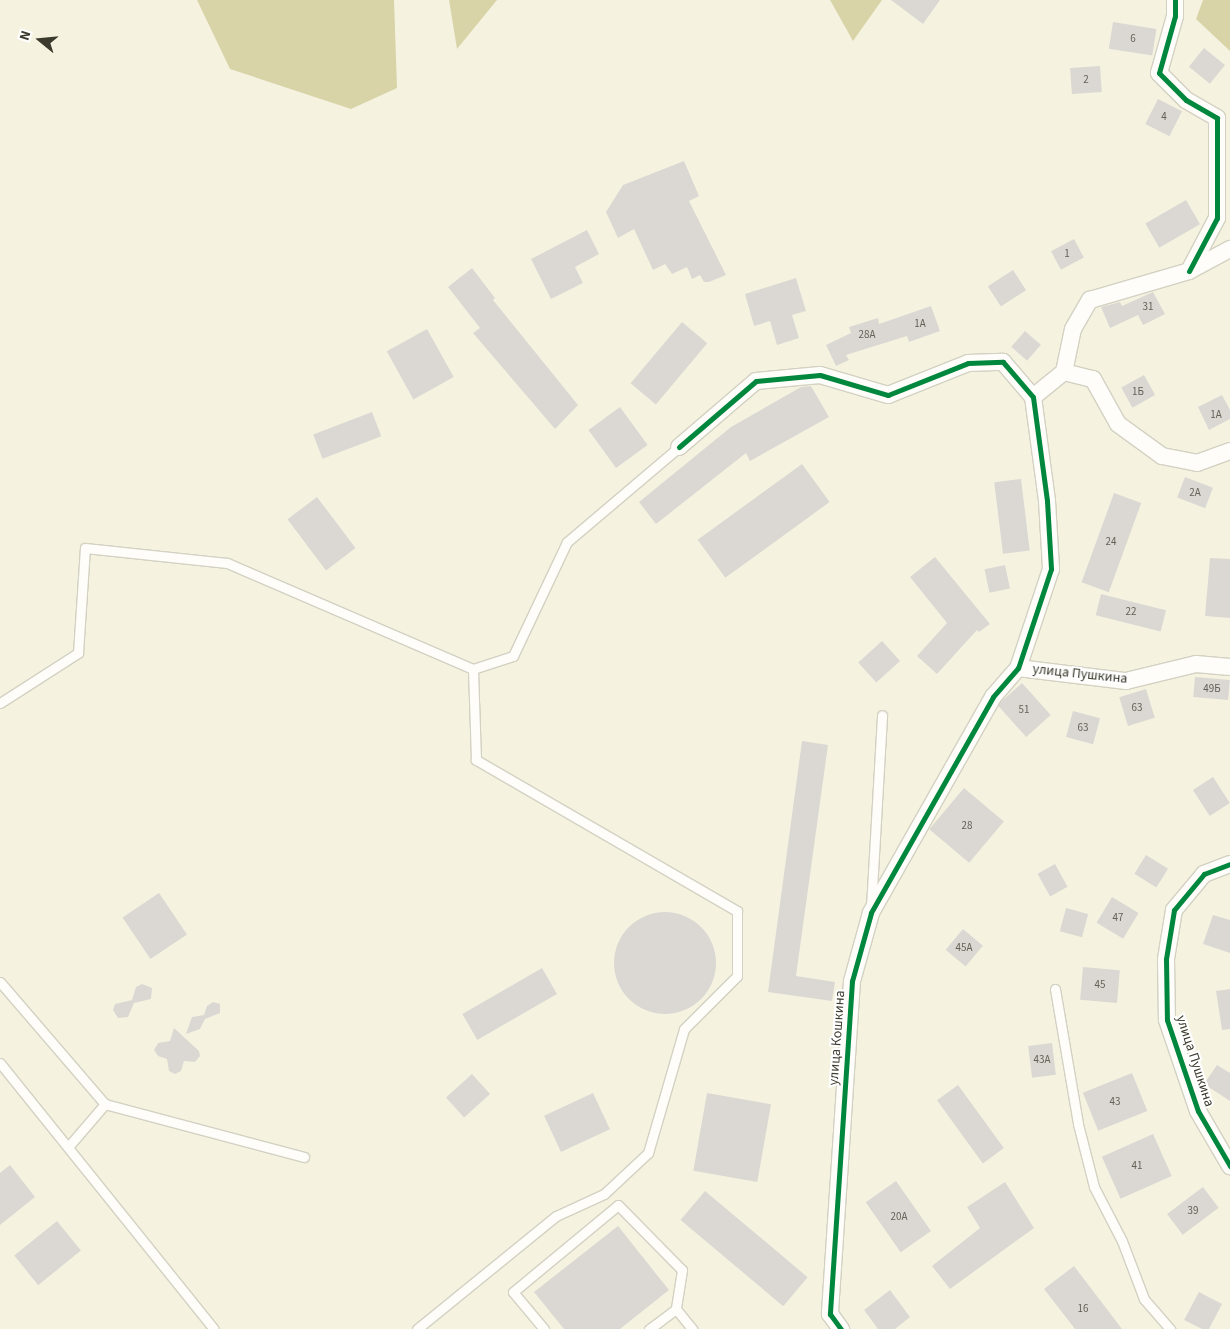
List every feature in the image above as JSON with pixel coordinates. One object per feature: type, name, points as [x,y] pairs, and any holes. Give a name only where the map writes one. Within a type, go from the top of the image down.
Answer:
[{"type":"street","points":[[1175,0],[1175,16],[1159,73],[1186,100],[1217,118],[1217,218],[1189,271]]},
{"type":"street","points":[[1033,397],[1064,372],[1073,329],[1090,300],[1189,271],[1230,249]]},
{"type":"street","points":[[679,446],[756,381],[820,375],[888,395],[968,363],[1003,362],[1033,397],[1047,501],[1051,569],[1018,668]]},
{"type":"street","points":[[1064,372],[1093,378],[1118,424],[1162,456],[1197,463],[1230,451]]},
{"type":"street","name":"улица Пушкина","points":[[1018,668],[1036,668],[1126,681],[1196,664],[1230,667]]},
{"type":"street","name":"улица Кошкина","points":[[841,1329],[830,1314],[852,981],[871,912],[993,697],[1018,668]]},
{"type":"street","name":"улица Пушкина","points":[[1230,864],[1204,874],[1174,910],[1166,959],[1168,1020],[1198,1111],[1230,1166]]},
{"type":"lane","points":[[0,703],[78,654],[85,548],[227,562],[473,669],[513,656],[567,542],[679,446]]},
{"type":"lane","points":[[417,1329],[556,1216],[604,1194],[648,1153],[684,1029],[737,976],[737,911],[476,760],[473,669]]},
{"type":"lane","points":[[871,912],[882,715]]},
{"type":"lane","points":[[0,982],[105,1104],[304,1157]]},
{"type":"lane","points":[[1055,989],[1078,1124],[1094,1187],[1122,1241],[1144,1299],[1170,1329]]},
{"type":"lane","points":[[0,1063],[214,1329]]},
{"type":"lane","points":[[68,1147],[105,1104]]},
{"type":"lane","points":[[544,1329],[513,1292],[618,1205],[682,1270],[676,1309],[649,1329]]},
{"type":"lane","points":[[676,1309],[692,1329]]},
{"type":"shaded area","points":[[197,0],[394,0],[397,88],[351,109],[230,69]]},
{"type":"shaded area","points":[[449,0],[497,0],[457,49]]},
{"type":"shaded area","points":[[830,0],[882,0],[853,41]]},
{"type":"shaded area","points":[[1203,0],[1230,0],[1230,51],[1196,19]]},
{"type":"building","points":[[891,0],[940,0],[923,24]]},
{"type":"building","points":[[1113,22],[1156,29],[1152,56],[1109,49]]},
{"type":"building","points":[[1204,48],[1225,65],[1210,84],[1189,67]]},
{"type":"building","points":[[1100,66],[1102,92],[1072,94],[1070,68]]},
{"type":"building","points":[[1158,99],[1182,111],[1169,136],[1145,124]]},
{"type":"building","points":[[684,161],[699,196],[689,201],[726,275],[709,282],[704,282],[700,275],[692,279],[687,267],[672,274],[665,264],[653,270],[634,229],[618,238],[606,212],[623,185]]},
{"type":"building","points":[[1186,200],[1200,224],[1159,248],[1145,224]]},
{"type":"building","points":[[587,230],[599,254],[575,267],[583,283],[551,299],[531,259]]},
{"type":"building","points":[[1074,239],[1084,258],[1061,270],[1051,251]]},
{"type":"building","points":[[472,268],[495,298],[493,300],[578,405],[555,429],[473,333],[480,328],[448,287]]},
{"type":"building","points":[[1013,270],[1026,290],[1001,306],[988,286]]},
{"type":"building","points":[[796,278],[806,311],[792,315],[799,338],[777,345],[770,321],[754,326],[745,294]]},
{"type":"building","points":[[1153,292],[1165,314],[1143,325],[1138,315],[1110,328],[1101,307],[1120,302],[1122,306]]},
{"type":"building","points":[[931,306],[940,331],[909,342],[907,336],[846,355],[849,360],[836,366],[826,345],[851,333],[849,327],[878,318],[879,324]]},
{"type":"building","points":[[682,322],[707,343],[656,404],[631,383]]},
{"type":"building","points":[[427,329],[454,377],[413,399],[387,351]]},
{"type":"building","points":[[1025,331],[1041,345],[1027,361],[1011,347]]},
{"type":"building","points":[[1144,375],[1155,395],[1132,408],[1121,388]]},
{"type":"building","points":[[811,386],[829,417],[750,461],[746,453],[656,524],[639,502],[731,427],[801,387]]},
{"type":"building","points":[[1222,395],[1230,410],[1230,419],[1209,430],[1198,407]]},
{"type":"building","points":[[620,407],[648,445],[616,468],[588,430]]},
{"type":"building","points":[[372,412],[381,436],[323,459],[313,435]]},
{"type":"building","points":[[802,464],[830,502],[725,578],[698,540]]},
{"type":"building","points":[[1185,477],[1213,488],[1205,508],[1177,498]]},
{"type":"building","points":[[1021,479],[1030,550],[1003,554],[994,482]]},
{"type":"building","points":[[1114,493],[1141,503],[1109,592],[1082,582]]},
{"type":"building","points":[[317,497],[356,548],[326,570],[287,519]]},
{"type":"building","points":[[935,557],[990,624],[979,632],[977,630],[937,674],[917,656],[947,623],[910,577]]},
{"type":"building","points":[[1210,558],[1230,559],[1230,618],[1205,616]]},
{"type":"building","points":[[1005,565],[1010,588],[989,593],[984,569]]},
{"type":"building","points":[[1101,594],[1166,610],[1161,632],[1096,615]]},
{"type":"building","points":[[882,641],[900,661],[876,682],[858,662]]},
{"type":"building","points":[[1195,677],[1230,680],[1228,700],[1193,697]]},
{"type":"building","points":[[1022,683],[1051,715],[1026,737],[997,705]]},
{"type":"building","points":[[1146,689],[1155,718],[1128,726],[1119,697]]},
{"type":"building","points":[[1073,711],[1100,718],[1093,744],[1066,737]]},
{"type":"building","points":[[802,741],[828,745],[796,976],[835,982],[832,1001],[768,992]]},
{"type":"building","points":[[1213,777],[1230,803],[1210,816],[1193,790]]},
{"type":"building","points":[[964,788],[1004,821],[969,863],[929,829]]},
{"type":"building","points":[[1146,855],[1168,869],[1156,887],[1134,874]]},
{"type":"building","points":[[1055,864],[1068,887],[1050,896],[1038,874]]},
{"type":"building","points":[[159,893],[187,934],[150,959],[123,918]]},
{"type":"building","points":[[1112,897],[1139,913],[1123,939],[1097,923]]},
{"type":"building","points":[[1066,908],[1088,914],[1082,937],[1060,931]]},
{"type":"building","points":[[665,912],[684,916],[701,927],[712,944],[716,963],[712,982],[701,999],[684,1010],[665,1014],[646,1010],[629,999],[618,982],[614,963],[618,944],[629,927],[646,916]]},
{"type":"building","points":[[1213,915],[1230,920],[1230,953],[1203,944]]},
{"type":"building","points":[[963,929],[983,946],[966,966],[946,950]]},
{"type":"building","points":[[1083,967],[1120,970],[1117,1003],[1080,1000]]},
{"type":"building","points":[[542,968],[557,994],[477,1040],[462,1014]]},
{"type":"building","points":[[142,984],[152,988],[151,999],[134,1003],[128,1017],[118,1018],[113,1010],[115,1004],[132,1000],[136,987]]},
{"type":"building","points":[[1230,989],[1230,1029],[1222,1030],[1216,991]]},
{"type":"building","points":[[213,1002],[220,1004],[220,1013],[205,1019],[200,1029],[186,1034],[192,1017],[204,1015],[207,1006]]},
{"type":"building","points":[[174,1028],[199,1051],[200,1056],[195,1062],[184,1061],[181,1071],[175,1074],[169,1071],[167,1059],[158,1056],[154,1050],[158,1043],[170,1041]]},
{"type":"building","points":[[1052,1043],[1056,1075],[1032,1078],[1028,1046]]},
{"type":"building","points":[[1217,1065],[1230,1073],[1230,1101],[1204,1084]]},
{"type":"building","points":[[1132,1073],[1147,1111],[1098,1131],[1083,1093]]},
{"type":"building","points":[[472,1074],[490,1094],[464,1117],[446,1097]]},
{"type":"building","points":[[958,1085],[1004,1148],[983,1163],[937,1100]]},
{"type":"building","points":[[593,1093],[610,1129],[561,1152],[544,1116]]},
{"type":"building","points":[[707,1093],[771,1104],[757,1182],[693,1171]]},
{"type":"building","points":[[1153,1134],[1172,1176],[1121,1199],[1102,1157]]},
{"type":"building","points":[[10,1165],[35,1197],[0,1225],[0,1173]]},
{"type":"building","points":[[896,1181],[931,1231],[901,1252],[866,1202]]},
{"type":"building","points":[[1005,1182],[1034,1228],[950,1289],[932,1266],[980,1228],[967,1207]]},
{"type":"building","points":[[1203,1187],[1219,1208],[1183,1235],[1167,1214]]},
{"type":"building","points":[[705,1191],[808,1277],[783,1306],[681,1220]]},
{"type":"building","points":[[57,1221],[81,1251],[38,1285],[14,1256]]},
{"type":"building","points":[[618,1226],[669,1290],[620,1329],[564,1329],[534,1292]]},
{"type":"building","points":[[1074,1266],[1122,1329],[1075,1329],[1044,1289]]},
{"type":"building","points":[[890,1290],[910,1317],[895,1329],[878,1329],[864,1310]]},
{"type":"building","points":[[1199,1292],[1222,1304],[1209,1329],[1202,1329],[1184,1320]]},
{"type":"cycle path","points":[[1175,0],[1175,16],[1159,73],[1186,100],[1217,118],[1217,218],[1189,271]]},
{"type":"cycle path","points":[[679,447],[756,381],[820,375],[888,395],[968,363],[1003,362],[1033,397],[1047,501],[1051,569],[1018,668],[993,697],[871,913],[852,981],[830,1314],[841,1329]]},
{"type":"cycle path","points":[[1230,864],[1204,874],[1174,910],[1166,959],[1167,1020],[1198,1111],[1230,1166]]}]
